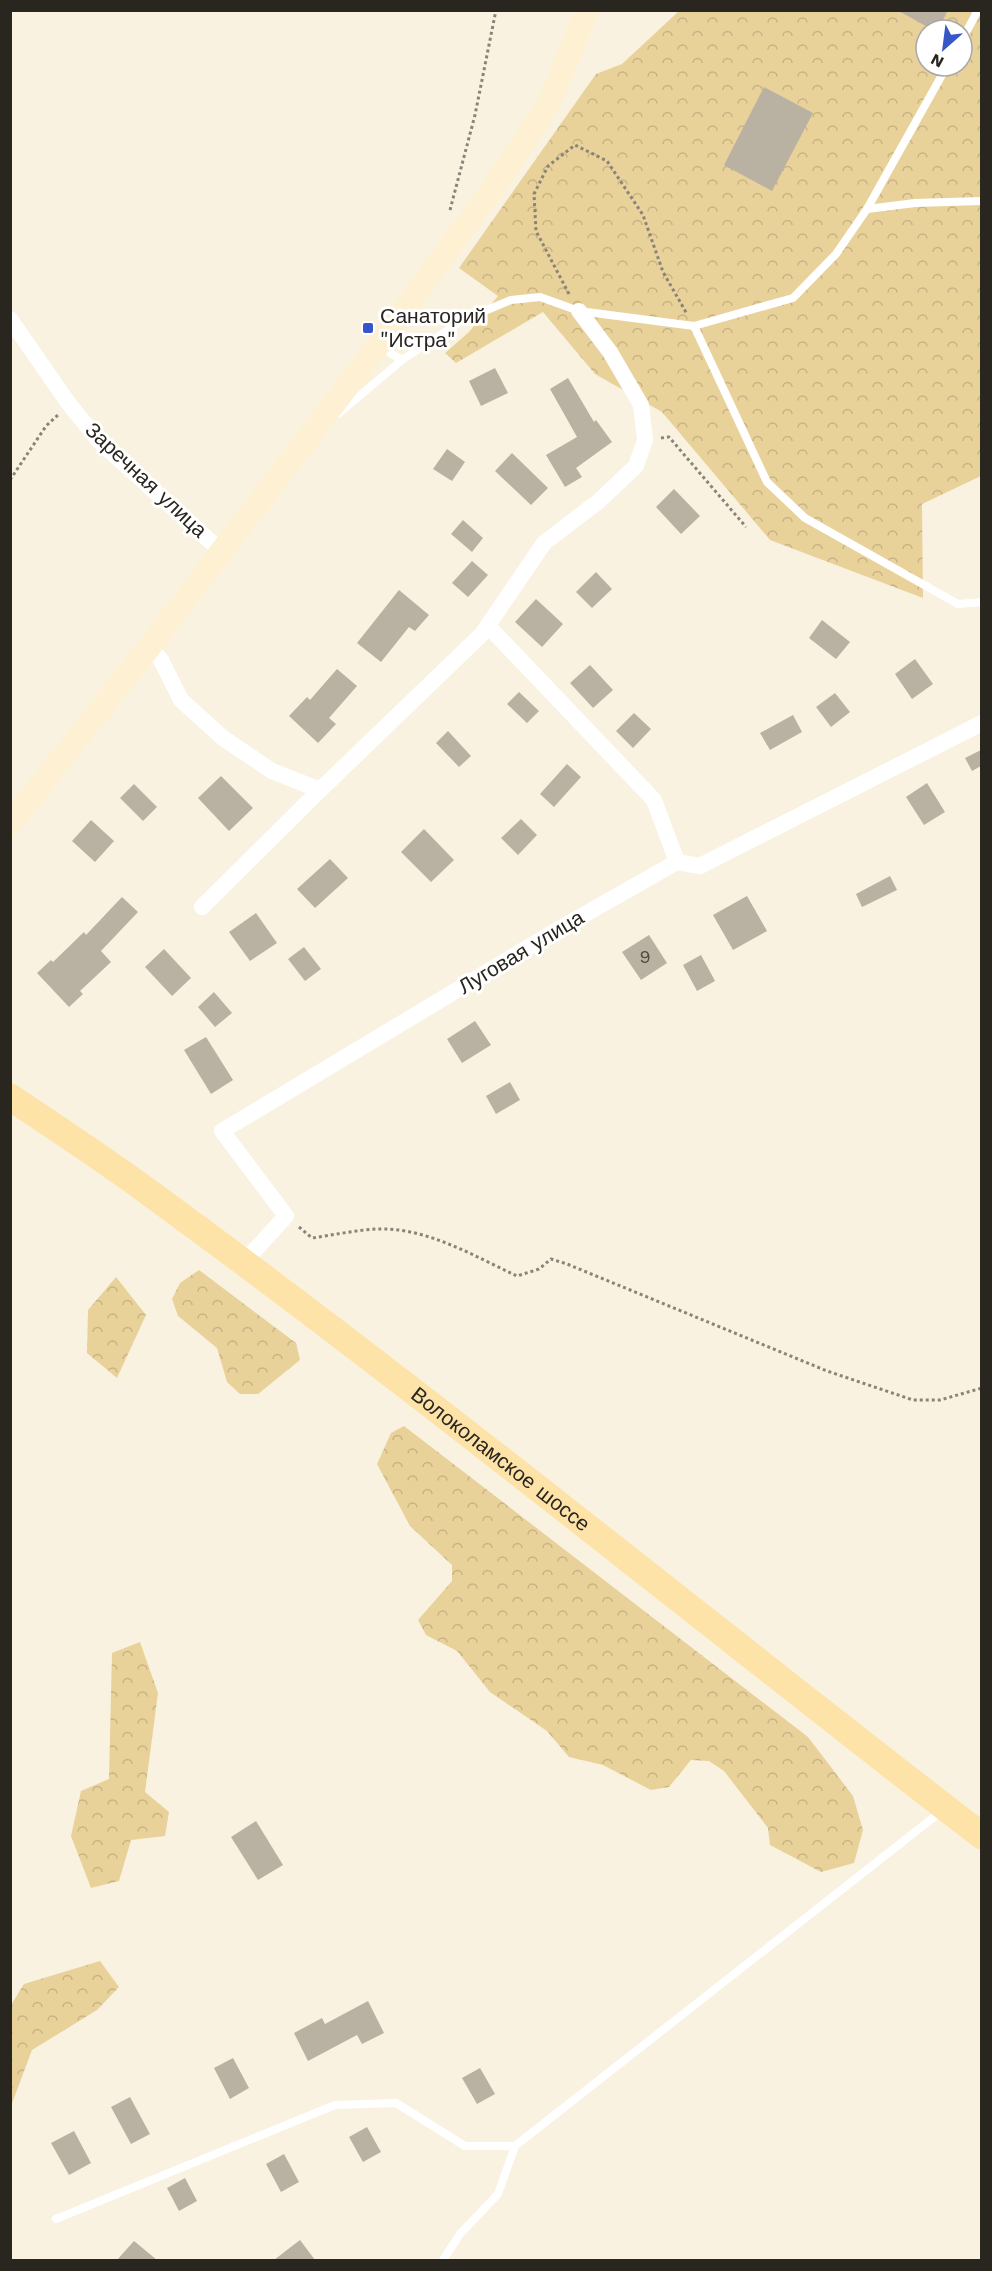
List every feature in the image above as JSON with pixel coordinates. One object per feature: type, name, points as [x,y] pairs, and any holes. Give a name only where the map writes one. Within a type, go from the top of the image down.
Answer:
[{"type":"main road","points":[[10,824],[222,551],[392,327],[495,185],[554,92],[588,10]]},
{"type":"main road","name":"Волоколамское шоссе","points":[[10,1097],[145,1189],[244,1262],[422,1398],[981,1836]]},
{"type":"street","points":[[202,907],[488,626],[544,543],[599,501],[636,466],[645,440],[641,405],[610,352],[579,311]]},
{"type":"street","name":"Заречная улица","points":[[10,319],[69,404],[101,443],[222,551]]},
{"type":"street","points":[[488,626],[654,800],[677,862],[700,866],[981,723]]},
{"type":"street","points":[[149,647],[161,660],[181,700],[224,738],[272,771],[320,790]]},
{"type":"street","name":"Луговая улица","points":[[286,1216],[222,1131],[557,930],[677,862]]},
{"type":"street","points":[[244,1262],[286,1216]]},
{"type":"lane","points":[[304,442],[402,360],[463,320],[511,300],[540,297],[579,311],[694,326],[794,298],[836,254],[867,209],[940,78]]},
{"type":"lane","points":[[867,209],[915,203],[981,201]]},
{"type":"lane","points":[[694,326],[767,482],[775,490],[805,518],[958,604],[981,602]]},
{"type":"lane","points":[[392,327],[390,353],[402,360]]},
{"type":"lane","points":[[443,2260],[460,2234],[498,2194],[515,2146],[945,1808]]},
{"type":"lane","points":[[57,2219],[335,2105],[396,2103],[465,2146],[515,2146]]},
{"type":"path","points":[[450,212],[475,115],[496,10]]},
{"type":"path","points":[[579,311],[536,231],[534,194],[548,166],[575,145],[607,161],[643,215],[663,272],[694,326]]},
{"type":"path","points":[[10,480],[46,426],[69,404]]},
{"type":"path","points":[[645,440],[669,437],[746,527]]},
{"type":"path","points":[[286,1216],[312,1238],[376,1229],[402,1230],[435,1239],[517,1276],[539,1269],[550,1259],[559,1261],[826,1371],[913,1400],[940,1400],[981,1388]]},
{"type":"green space","points":[[679,11],[981,11],[981,476],[922,504],[923,598],[770,540],[662,412],[595,374],[543,312],[456,363],[445,353],[469,332],[498,296],[459,268],[596,74],[622,64]]},
{"type":"green space","points":[[199,1270],[296,1343],[300,1360],[258,1394],[240,1394],[227,1382],[217,1348],[178,1316],[172,1299],[180,1283]]},
{"type":"green space","points":[[116,1277],[146,1315],[117,1378],[87,1353],[88,1310]]},
{"type":"green space","points":[[404,1426],[808,1737],[853,1796],[863,1830],[854,1863],[821,1872],[770,1845],[768,1828],[724,1771],[709,1761],[691,1760],[669,1787],[651,1790],[603,1765],[569,1757],[547,1731],[490,1692],[457,1651],[426,1635],[418,1620],[452,1581],[452,1565],[410,1526],[377,1464],[391,1433]]},
{"type":"green space","points":[[140,1642],[158,1693],[145,1792],[169,1812],[165,1836],[131,1840],[119,1881],[91,1888],[71,1836],[81,1791],[109,1779],[112,1653]]},
{"type":"green space","points":[[100,1961],[119,1987],[97,2010],[32,2050],[11,2106],[11,2005],[24,1984]]},
{"type":"building","points":[[897,10],[948,10],[944,18],[914,19]]},
{"type":"building","points":[[764,87],[813,113],[772,191],[724,165]]},
{"type":"building","points":[[495,368],[508,393],[481,406],[469,381]]},
{"type":"building","points":[[568,378],[594,422],[596,420],[612,442],[576,468],[582,477],[565,487],[546,455],[577,437],[550,389]]},
{"type":"building","points":[[447,449],[465,462],[452,481],[433,469]]},
{"type":"building","points":[[512,453],[548,488],[531,505],[495,471]]},
{"type":"building","points":[[674,489],[700,516],[681,534],[656,507]]},
{"type":"building","points":[[463,520],[483,538],[472,552],[451,534]]},
{"type":"building","points":[[472,561],[488,575],[468,597],[452,583]]},
{"type":"building","points":[[596,572],[612,589],[592,608],[576,592]]},
{"type":"building","points":[[399,590],[429,615],[415,631],[409,627],[381,662],[357,643]]},
{"type":"building","points":[[536,599],[563,624],[542,647],[515,622]]},
{"type":"building","points":[[822,620],[850,642],[836,659],[809,638]]},
{"type":"building","points":[[915,659],[933,684],[912,699],[895,674]]},
{"type":"building","points":[[590,665],[613,690],[593,708],[570,683]]},
{"type":"building","points":[[337,669],[357,686],[329,718],[336,724],[318,743],[289,716],[307,697],[310,700]]},
{"type":"building","points":[[519,692],[539,711],[527,723],[507,704]]},
{"type":"building","points":[[835,693],[850,712],[831,727],[816,707]]},
{"type":"building","points":[[634,713],[651,729],[633,748],[616,731]]},
{"type":"building","points":[[793,715],[802,732],[770,750],[760,733]]},
{"type":"building","points":[[448,731],[471,756],[459,767],[436,743]]},
{"type":"building","points":[[981,750],[981,766],[972,771],[965,758]]},
{"type":"building","points":[[567,764],[581,777],[554,807],[540,794]]},
{"type":"building","points":[[221,776],[253,808],[229,831],[198,798]]},
{"type":"building","points":[[927,783],[945,812],[924,825],[906,797]]},
{"type":"building","points":[[134,784],[157,807],[143,821],[120,798]]},
{"type":"building","points":[[521,819],[537,835],[518,855],[501,838]]},
{"type":"building","points":[[91,820],[114,841],[95,862],[72,841]]},
{"type":"building","points":[[424,829],[454,860],[431,882],[401,852]]},
{"type":"building","points":[[330,859],[348,878],[315,908],[297,889]]},
{"type":"building","points":[[890,876],[897,890],[862,907],[856,894]]},
{"type":"building","points":[[747,896],[767,931],[733,950],[713,915]]},
{"type":"building","points":[[122,897],[138,912],[101,951],[111,962],[80,991],[83,994],[69,1007],[37,973],[51,960],[53,962],[84,932],[86,935]]},
{"type":"building","points":[[256,913],[277,943],[250,961],[229,932]]},
{"type":"building","points":[[649,935],[667,963],[641,980],[622,952]]},
{"type":"building","points":[[304,947],[321,969],[305,981],[288,959]]},
{"type":"building","points":[[164,949],[191,978],[172,996],[145,967]]},
{"type":"building","points":[[701,955],[715,981],[697,991],[683,965]]},
{"type":"building","points":[[214,992],[232,1013],[215,1027],[198,1007]]},
{"type":"building","points":[[475,1021],[491,1045],[462,1063],[447,1039]]},
{"type":"building","points":[[206,1037],[233,1080],[211,1094],[184,1050]]},
{"type":"building","points":[[510,1082],[520,1100],[496,1114],[486,1096]]},
{"type":"building","points":[[256,1821],[283,1865],[258,1880],[231,1837]]},
{"type":"building","points":[[368,2001],[384,2033],[362,2044],[357,2035],[308,2061],[294,2033],[322,2018],[325,2024]]},
{"type":"building","points":[[233,2058],[249,2088],[230,2099],[214,2068]]},
{"type":"building","points":[[480,2068],[495,2094],[477,2104],[462,2078]]},
{"type":"building","points":[[130,2097],[150,2134],[131,2144],[111,2107]]},
{"type":"building","points":[[367,2127],[381,2152],[363,2162],[349,2137]]},
{"type":"building","points":[[74,2131],[91,2163],[69,2175],[51,2143]]},
{"type":"building","points":[[284,2154],[299,2182],[281,2192],[266,2164]]},
{"type":"building","points":[[185,2178],[197,2201],[179,2211],[167,2188]]},
{"type":"building","points":[[300,2240],[315,2260],[274,2260]]},
{"type":"building","points":[[134,2241],[157,2260],[117,2260]]},
{"type":"place","name":"Санаторий \"Истра\"","points":[[368,328]]}]
